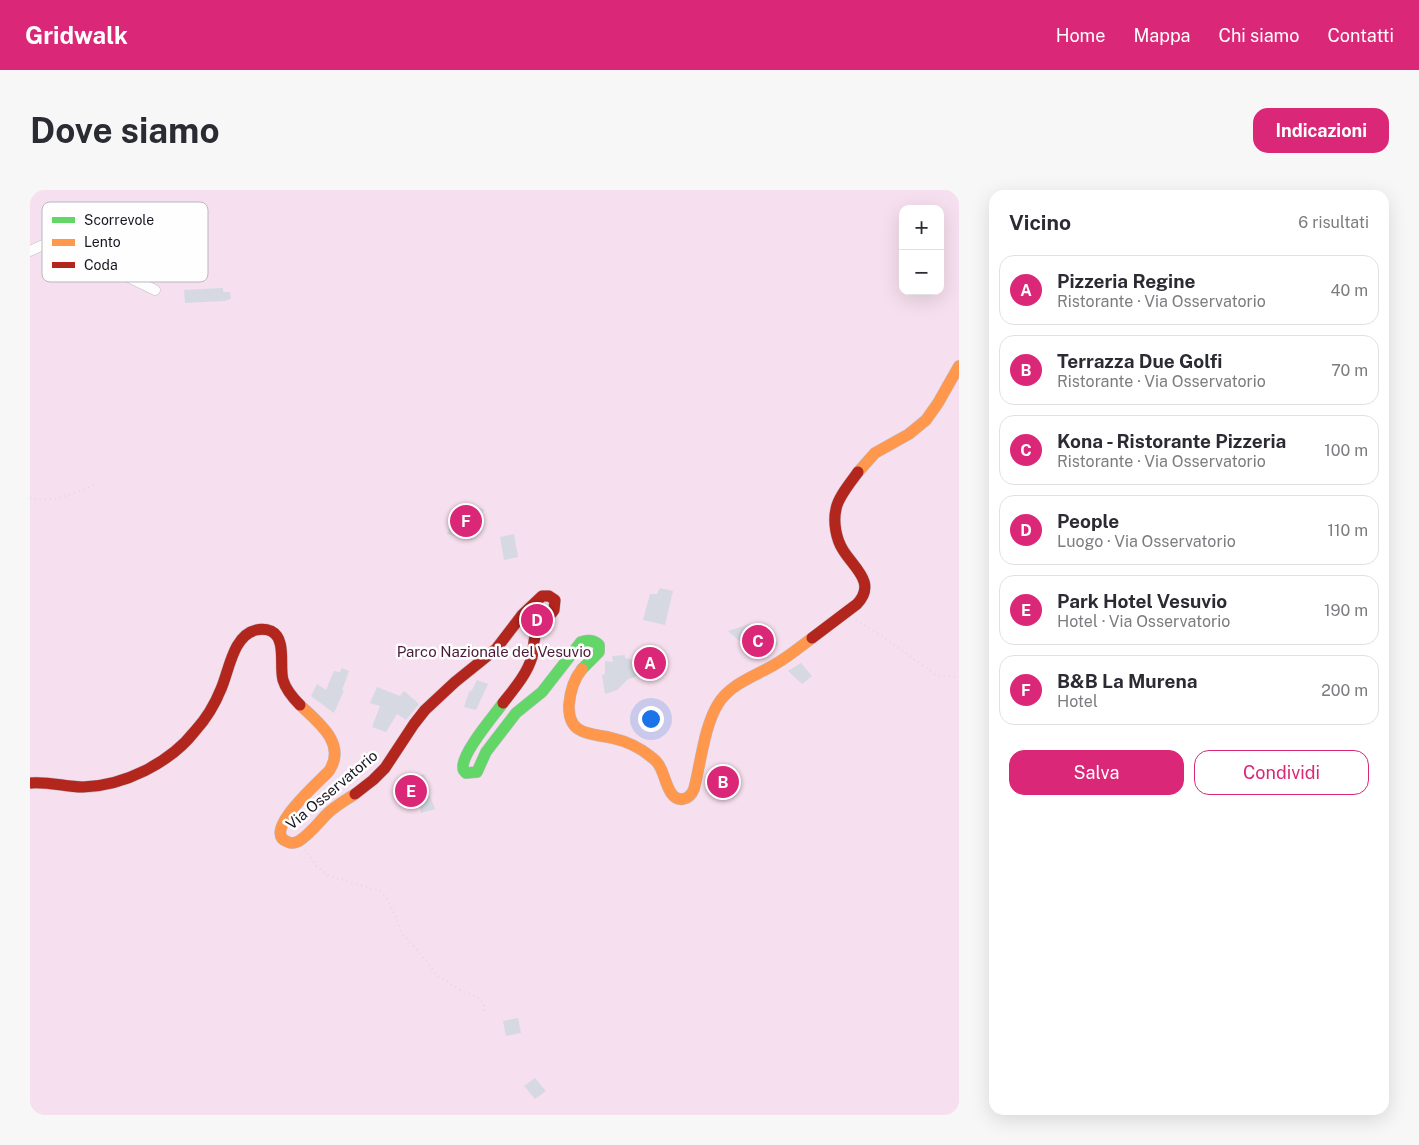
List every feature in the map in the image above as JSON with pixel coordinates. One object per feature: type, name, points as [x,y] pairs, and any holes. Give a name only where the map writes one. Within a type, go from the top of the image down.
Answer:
[{"type":"street","points":[[30,251],[42,246]]},
{"type":"street","points":[[137,282],[154,290]]},
{"type":"street","points":[[845,614],[862,598],[864,590],[862,576],[838,539],[834,521],[834,510],[837,503],[874,454],[908,434],[932,413],[959,366]]},
{"type":"street","name":"Via Osservatorio","points":[[30,783],[40,781],[80,787],[109,784],[143,770],[170,755],[193,735],[210,711],[221,690],[236,647],[244,636],[251,631],[269,630],[276,635],[282,650],[282,682],[297,703],[319,722],[329,735],[336,754],[330,770],[295,806],[286,817],[282,826],[280,835],[284,841],[291,843],[299,841],[328,814],[383,770],[423,712],[442,693],[498,647],[522,614],[542,596],[550,596],[555,600],[554,610],[537,629],[533,642],[532,656],[525,673],[463,760],[462,767],[464,771],[468,774],[477,772],[486,752],[516,713],[542,692],[581,642],[592,640],[598,644],[598,653],[584,665],[574,682],[570,698],[569,711],[571,720],[577,729],[585,733],[626,742],[642,750],[652,757],[660,767],[674,796],[686,799],[691,796],[694,789],[714,710],[726,693],[782,660],[845,614]]},
{"type":"path","points":[[30,498],[57,498],[97,484]]},
{"type":"path","points":[[845,614],[882,636],[936,675],[959,677]]},
{"type":"path","points":[[299,841],[316,866],[330,876],[381,891],[388,900],[401,932],[425,959],[434,974],[464,992],[475,996],[484,1003],[484,1013]]},
{"type":"green space","name":"Parco Nazionale del Vesuvio","points":[[30,190],[959,190],[959,1115],[30,1115]]},
{"type":"building","points":[[223,288],[223,292],[230,292],[231,299],[185,303],[184,290]]},
{"type":"building","points":[[458,506],[484,509],[472,540],[447,534]]},
{"type":"building","points":[[514,534],[518,557],[504,560],[500,537]]},
{"type":"building","points":[[660,588],[673,591],[665,625],[643,620],[650,594],[657,594]]},
{"type":"building","points":[[750,624],[752,629],[761,627],[762,631],[771,629],[778,645],[758,657],[728,631]]},
{"type":"building","points":[[625,655],[625,658],[638,661],[657,657],[658,670],[628,679],[617,690],[605,694],[602,675],[605,674],[605,661],[613,662],[612,656]]},
{"type":"building","points":[[801,663],[812,676],[802,684],[788,671]]},
{"type":"building","points":[[342,668],[349,671],[342,690],[344,690],[334,713],[311,696],[317,684],[326,690],[334,671],[340,672]]},
{"type":"building","points":[[477,680],[488,684],[476,710],[464,707],[469,692]]},
{"type":"building","points":[[377,687],[400,696],[404,691],[419,704],[406,720],[397,714],[386,732],[372,727],[380,706],[370,703]]},
{"type":"building","points":[[424,774],[435,809],[421,813],[416,795],[405,798],[401,782]]},
{"type":"building","points":[[518,1018],[521,1033],[506,1036],[503,1021]]},
{"type":"building","points":[[535,1078],[546,1091],[535,1099],[524,1086]]},
{"type":"traffic: fast","points":[[503,703],[468,751],[463,766],[463,770],[466,773],[477,772],[486,752],[516,713],[542,692],[581,642],[595,642],[599,645],[599,652],[582,669]]},
{"type":"traffic: slow","points":[[858,472],[875,453],[909,434],[926,420],[959,366]]},
{"type":"traffic: slow","points":[[582,669],[570,695],[569,705],[572,722],[582,731],[622,741],[646,753],[658,764],[668,788],[674,796],[678,799],[683,799],[690,796],[694,789],[709,723],[723,697],[743,681],[779,662],[812,638]]},
{"type":"traffic: slow","points":[[300,705],[322,727],[333,743],[334,761],[329,771],[305,795],[286,818],[281,828],[281,837],[291,843],[299,841],[330,811],[355,794]]},
{"type":"traffic: jam","points":[[812,638],[857,604],[863,596],[865,589],[862,576],[841,546],[835,525],[835,514],[839,500],[858,472]]},
{"type":"traffic: jam","points":[[355,794],[385,768],[425,710],[455,682],[496,649],[522,615],[542,596],[549,596],[555,600],[554,610],[538,627],[530,663],[520,681],[503,703]]},
{"type":"traffic: jam","points":[[30,783],[76,787],[99,786],[130,777],[159,763],[185,743],[203,721],[219,695],[237,646],[248,633],[256,630],[271,631],[279,640],[282,653],[283,680],[290,694],[300,705]]},
{"type":"place","name":"B&B La Murena","points":[[466,521]]},
{"type":"place","name":"People","points":[[537,620]]},
{"type":"place","name":"Kona - Ristorante Pizzeria","points":[[758,641]]},
{"type":"place","name":"Pizzeria Regine","points":[[650,663]]},
{"type":"place","name":"Terrazza Due Golfi","points":[[723,782]]},
{"type":"place","name":"Park Hotel Vesuvio","points":[[411,791]]}]
